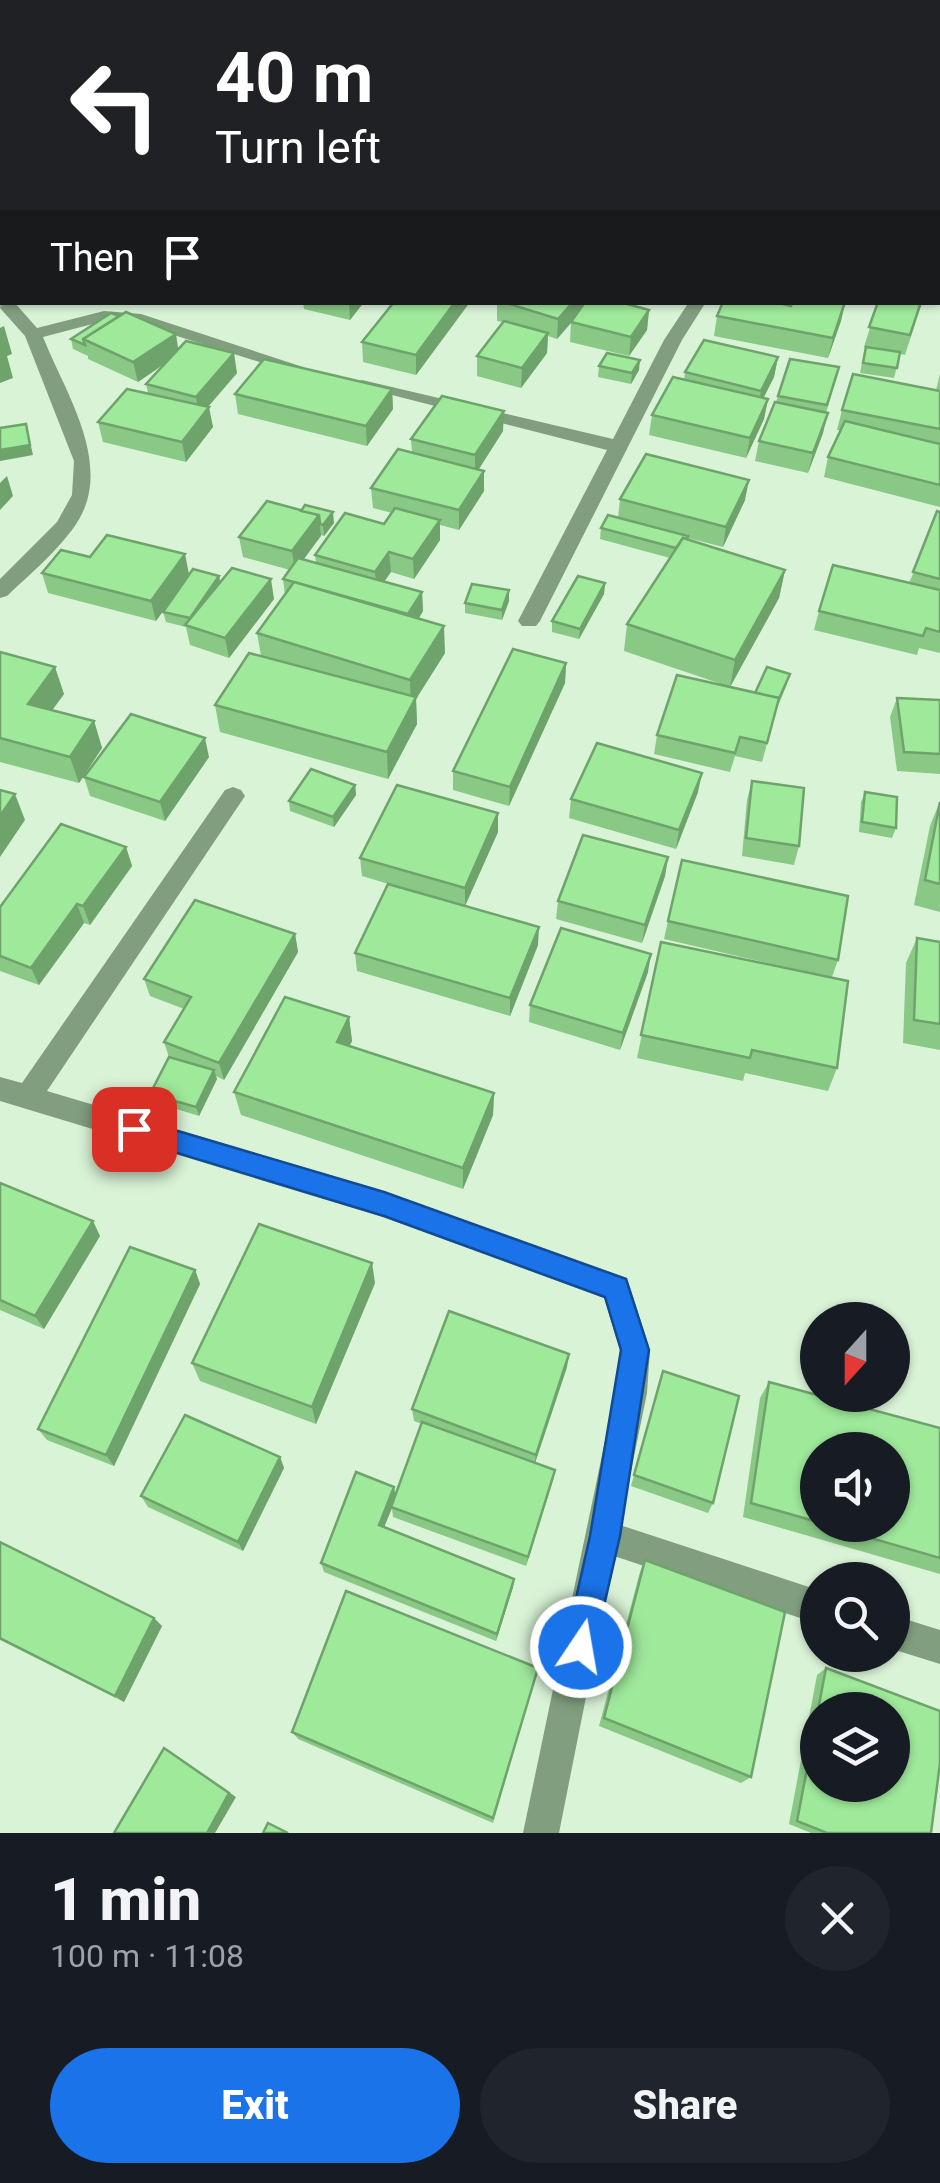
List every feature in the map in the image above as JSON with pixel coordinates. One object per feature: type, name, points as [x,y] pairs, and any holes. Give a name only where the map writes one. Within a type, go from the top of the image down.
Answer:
[{"type":"street","points":[[0,591],[64,526],[82,495],[84,462],[32,334],[6,305]]},
{"type":"street","points":[[529,621],[696,305]]},
{"type":"street","points":[[32,334],[104,316],[141,319],[325,375],[620,446]]},
{"type":"street","points":[[233,796],[14,1093],[384,1204],[616,1288],[635,1350],[605,1536],[542,1833]]},
{"type":"street","points":[[605,1536],[800,1600]]},
{"type":"street","points":[[910,1638],[940,1648]]},
{"type":"building","points":[[392,305],[453,305],[416,355],[362,342]]},
{"type":"building","points":[[513,305],[570,305],[558,319]]},
{"type":"building","points":[[583,305],[631,305],[649,310],[631,337],[571,322]]},
{"type":"building","points":[[722,305],[844,305],[833,338],[717,316]]},
{"type":"building","points":[[877,305],[920,305],[910,335],[869,327]]},
{"type":"building","points":[[126,312],[176,334],[133,362],[83,339]]},
{"type":"building","points":[[111,313],[119,316],[83,339],[85,345],[71,339]]},
{"type":"building","points":[[504,321],[548,333],[522,368],[477,356]]},
{"type":"building","points":[[704,340],[778,357],[761,391],[685,372]]},
{"type":"building","points":[[186,341],[234,353],[196,397],[146,384]]},
{"type":"building","points":[[866,347],[900,352],[897,368],[863,363]]},
{"type":"building","points":[[607,353],[640,360],[632,373],[599,366]]},
{"type":"building","points":[[264,359],[392,389],[366,426],[235,394]]},
{"type":"building","points":[[790,359],[839,367],[827,405],[778,396]]},
{"type":"building","points":[[853,374],[940,391],[940,429],[842,410]]},
{"type":"building","points":[[673,377],[768,399],[750,438],[652,415]]},
{"type":"building","points":[[127,389],[209,407],[182,442],[98,422]]},
{"type":"building","points":[[442,396],[504,411],[475,455],[411,439]]},
{"type":"building","points":[[775,402],[828,413],[813,453],[759,441]]},
{"type":"building","points":[[845,421],[940,444],[940,485],[828,457]]},
{"type":"building","points":[[26,424],[30,445],[0,450],[0,428]]},
{"type":"building","points":[[398,449],[484,471],[459,510],[371,488]]},
{"type":"building","points":[[646,454],[749,480],[726,527],[620,499]]},
{"type":"building","points":[[267,501],[319,515],[292,551],[239,537]]},
{"type":"building","points":[[305,505],[333,512],[323,525],[319,515],[301,511]]},
{"type":"building","points":[[395,508],[440,520],[413,559],[389,552],[375,572],[315,555],[345,513],[384,524]]},
{"type":"building","points":[[937,511],[940,512],[940,579],[913,572]]},
{"type":"building","points":[[608,515],[688,536],[676,548],[601,528]]},
{"type":"building","points":[[107,535],[185,554],[151,601],[42,573],[61,550],[90,557]]},
{"type":"building","points":[[683,538],[785,570],[735,660],[627,624]]},
{"type":"building","points":[[298,558],[422,592],[408,614],[283,579]]},
{"type":"building","points":[[833,565],[940,590],[940,632],[926,628],[923,636],[819,611]]},
{"type":"building","points":[[232,568],[271,579],[225,638],[185,625]]},
{"type":"building","points":[[193,569],[219,576],[190,618],[163,612]]},
{"type":"building","points":[[578,576],[605,583],[580,629],[552,621]]},
{"type":"building","points":[[294,582],[444,626],[410,680],[257,633]]},
{"type":"building","points":[[472,584],[509,590],[502,610],[465,603]]},
{"type":"building","points":[[513,649],[566,663],[510,787],[453,771]]},
{"type":"building","points":[[0,652],[55,667],[28,704],[94,721],[70,757],[0,738]]},
{"type":"building","points":[[249,653],[416,697],[387,752],[215,705]]},
{"type":"building","points":[[767,667],[790,674],[778,701],[779,698],[755,693]]},
{"type":"building","points":[[677,675],[779,698],[767,743],[740,737],[735,753],[657,735]]},
{"type":"building","points":[[897,698],[940,700],[940,754],[904,752]]},
{"type":"building","points":[[131,714],[205,738],[160,802],[84,777]]},
{"type":"building","points":[[597,743],[702,773],[679,830],[571,799]]},
{"type":"building","points":[[311,769],[355,785],[333,817],[289,801]]},
{"type":"building","points":[[752,781],[804,788],[799,846],[746,838]]},
{"type":"building","points":[[397,785],[498,813],[465,888],[360,858]]},
{"type":"building","points":[[0,790],[15,794],[0,816]]},
{"type":"building","points":[[865,792],[897,797],[896,828],[862,822]]},
{"type":"building","points":[[940,802],[940,884],[925,880]]},
{"type":"building","points":[[61,824],[126,847],[83,906],[77,904],[31,968],[0,956],[0,907]]},
{"type":"building","points":[[583,835],[668,857],[645,925],[558,901]]},
{"type":"building","points":[[682,860],[848,896],[838,960],[668,921]]},
{"type":"building","points":[[388,884],[539,927],[510,998],[355,953]]},
{"type":"building","points":[[195,900],[295,934],[219,1063],[164,1042],[191,997],[144,979]]},
{"type":"building","points":[[561,928],[651,954],[623,1033],[530,1005]]},
{"type":"building","points":[[917,938],[940,942],[940,1024],[914,1020]]},
{"type":"building","points":[[661,942],[848,981],[837,1068],[752,1050],[750,1058],[641,1035]]},
{"type":"building","points":[[285,997],[349,1017],[337,1042],[494,1093],[463,1168],[234,1092]]},
{"type":"building","points":[[169,1057],[214,1070],[196,1107],[150,1094]]},
{"type":"building","points":[[0,1183],[93,1221],[35,1316],[0,1300]]},
{"type":"building","points":[[259,1224],[372,1263],[312,1407],[192,1363]]},
{"type":"building","points":[[130,1247],[195,1270],[106,1455],[38,1429]]},
{"type":"building","points":[[449,1311],[569,1354],[536,1455],[412,1409]]},
{"type":"building","points":[[663,1371],[739,1396],[713,1503],[634,1475]]},
{"type":"building","points":[[769,1382],[800,1390],[800,1412],[881,1412],[940,1428],[940,1558],[885,1542],[910,1542],[910,1432],[800,1432],[800,1517],[751,1503]]},
{"type":"building","points":[[185,1415],[280,1457],[238,1542],[141,1496]]},
{"type":"building","points":[[422,1422],[555,1470],[528,1557],[391,1507]]},
{"type":"building","points":[[356,1472],[394,1487],[379,1525],[514,1579],[497,1634],[321,1563]]},
{"type":"building","points":[[0,1542],[154,1618],[115,1696],[0,1638]]},
{"type":"building","points":[[645,1560],[785,1612],[751,1777],[604,1718]]},
{"type":"building","points":[[346,1591],[538,1668],[493,1818],[292,1732]]},
{"type":"building","points":[[825,1672],[837,1672],[890,1692],[821,1692]]},
{"type":"building","points":[[910,1700],[940,1711],[940,1763],[931,1833],[827,1833],[797,1821],[801,1802],[910,1802]]},
{"type":"building","points":[[164,1748],[229,1793],[207,1833],[114,1833]]},
{"type":"building","points":[[268,1823],[288,1833],[263,1833]]},
{"type":"route","points":[[134,1129],[384,1204],[616,1288],[635,1350],[631,1393],[581,1647]]}]
